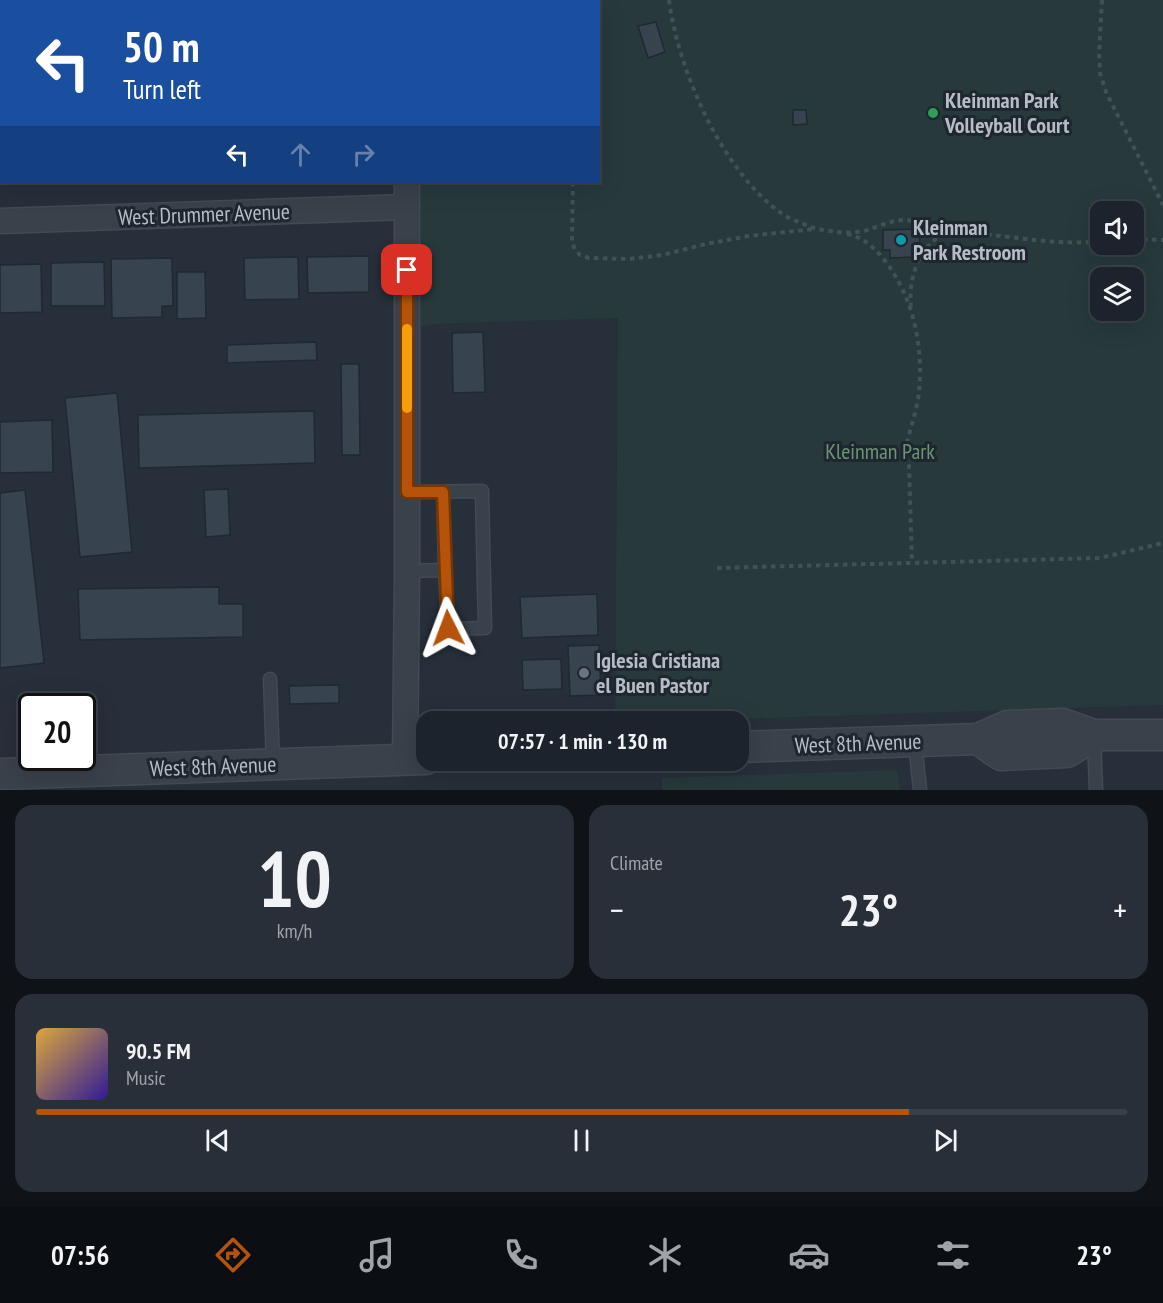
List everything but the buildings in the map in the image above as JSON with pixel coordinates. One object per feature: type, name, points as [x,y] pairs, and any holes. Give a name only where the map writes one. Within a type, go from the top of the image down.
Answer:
[{"type":"street","points":[[407,183],[407,571],[416,759]]},
{"type":"street","name":"West Drummer Avenue","points":[[0,221],[407,207]]},
{"type":"street","name":"West 8th Avenue","points":[[749,747],[978,740],[1007,726],[1063,724],[1094,735],[1163,735]]},
{"type":"street","name":"West 8th Avenue","points":[[0,774],[112,780],[273,764],[416,759]]},
{"type":"lane","points":[[407,492],[482,491],[485,628],[448,628],[443,492]]},
{"type":"lane","points":[[407,571],[445,570]]},
{"type":"lane","points":[[270,679],[273,764]]},
{"type":"lane","points":[[1094,735],[1096,790]]},
{"type":"lane","points":[[915,741],[920,790]]},
{"type":"path","points":[[669,0],[680,49],[693,87],[705,115],[724,147],[743,175],[772,206],[784,215],[815,229]]},
{"type":"path","points":[[1102,0],[1100,74],[1106,92],[1163,205]]},
{"type":"path","points":[[573,183],[572,242],[580,255],[589,258],[647,258],[725,240],[815,229],[862,238],[876,251],[898,280],[907,300],[916,334],[920,372],[919,392],[905,451],[909,466],[912,562]]},
{"type":"path","points":[[837,232],[865,230],[900,219],[953,231],[1063,243],[1090,242]]},
{"type":"path","points":[[912,315],[911,280],[918,260],[936,239],[953,231]]},
{"type":"path","points":[[1144,239],[1163,240]]},
{"type":"path","points":[[717,568],[1100,558],[1163,543]]},
{"type":"green space","name":"Kleinman Park","points":[[600,0],[1163,0],[1163,705],[749,719],[749,711],[615,711],[618,318],[433,324],[421,327],[421,183],[600,183]]},
{"type":"green space","points":[[897,770],[900,790],[662,790],[662,778]]},
{"type":"slow traffic","points":[[407,329],[407,408]]},
{"type":"place","name":"Kleinman Park Volleyball Court","points":[[933,113]]},
{"type":"place","name":"Kleinman Park Restroom","points":[[901,240]]},
{"type":"place","name":"Iglesia Cristiana el Buen Pastor","points":[[584,673]]},
{"type":"route","points":[[407,270],[407,492],[443,492],[448,628]]}]
